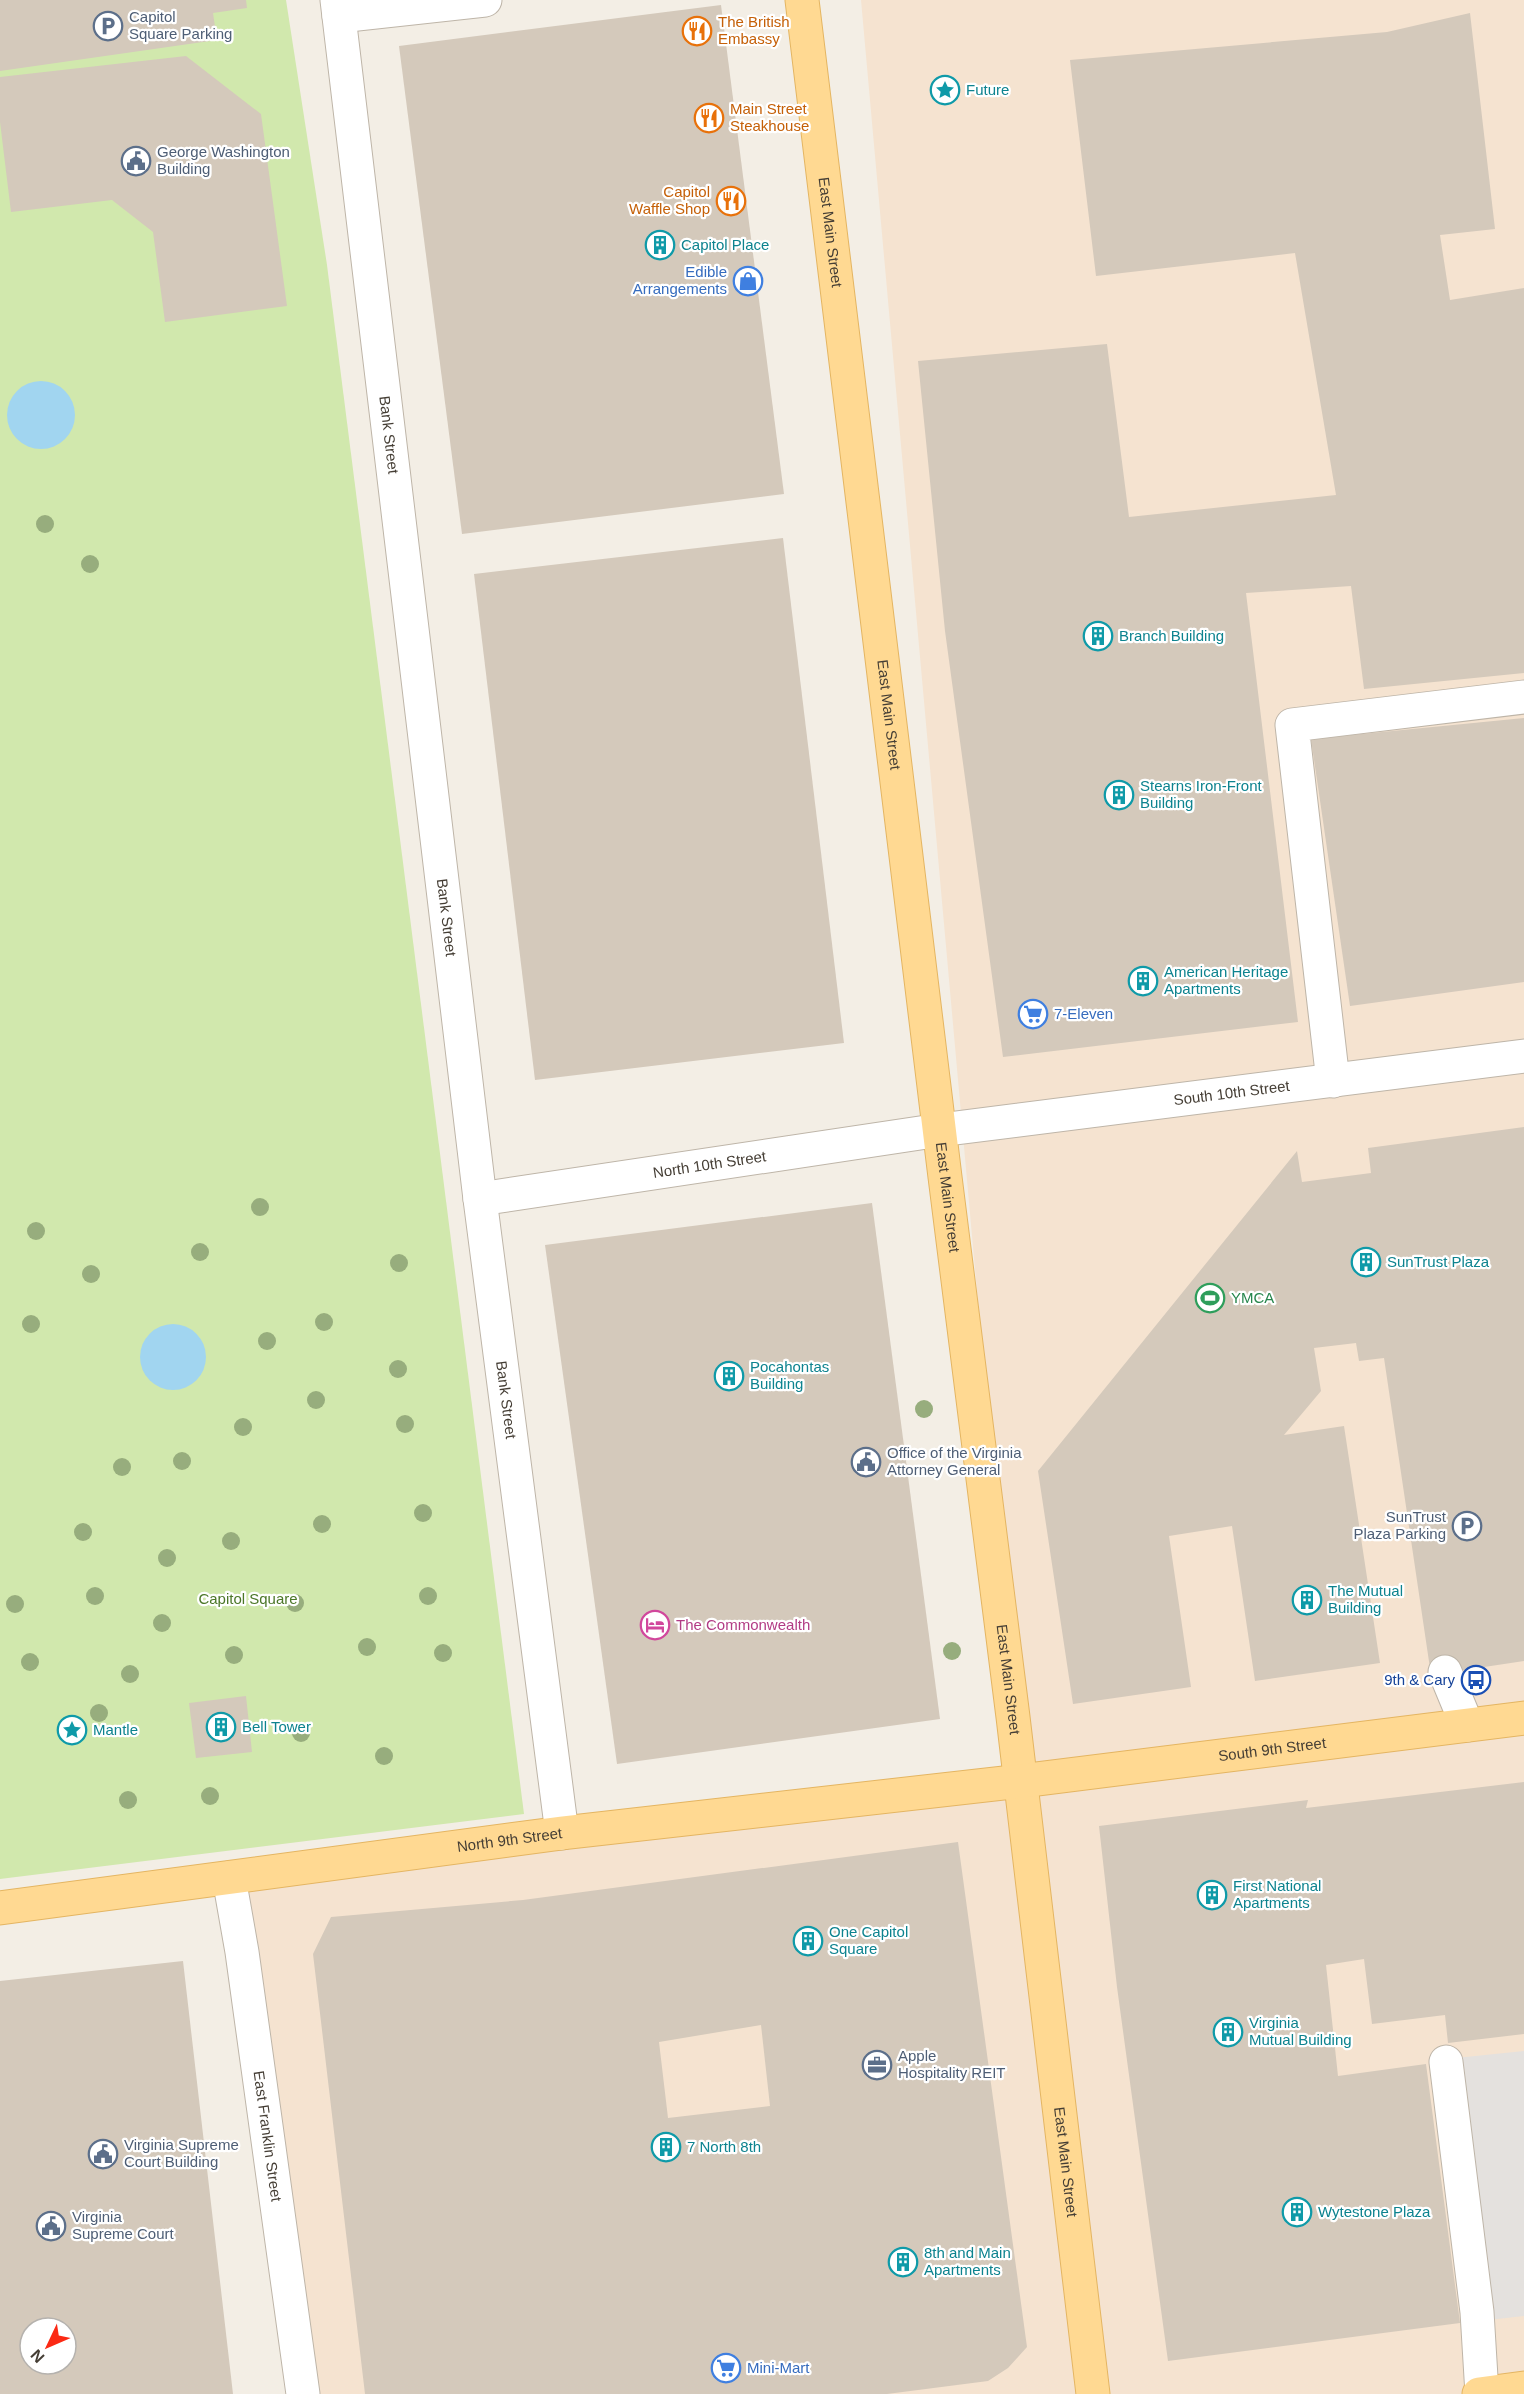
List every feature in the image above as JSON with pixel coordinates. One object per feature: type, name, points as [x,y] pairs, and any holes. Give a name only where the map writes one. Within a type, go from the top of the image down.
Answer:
[{"type":"main road","name":"East Main Street","points":[[802,0],[1021,1781],[1093,2394]]},
{"type":"main road","name":"South 9th Street","points":[[1021,1781],[1524,1718]]},
{"type":"main road","name":"North 9th Street","points":[[0,1908],[562,1833],[1021,1781]]},
{"type":"main road","points":[[1481,2394],[1524,2388]]},
{"type":"street","points":[[338,8],[485,0]]},
{"type":"street","name":"Bank Street","points":[[338,8],[480,1199],[562,1833]]},
{"type":"street","points":[[1333,1081],[1307,773],[1292,725],[1524,697]]},
{"type":"street","name":"South 10th Street","points":[[940,1130],[1524,1056]]},
{"type":"street","name":"North 10th Street","points":[[480,1199],[940,1130]]},
{"type":"street","points":[[1446,1672],[1467,1725]]},
{"type":"street","name":"East Franklin Street","points":[[229,1878],[242,1952],[303,2394]]},
{"type":"street","points":[[1446,2062],[1477,2312],[1481,2394]]},
{"type":"shaded area","points":[[861,0],[1524,0],[1524,2394],[299,2394],[229,1878],[1021,1781]]},
{"type":"shaded area","points":[[1524,2051],[1524,2316],[1488,2320],[1456,2058]]},
{"type":"green space","name":"Capitol Square","points":[[0,0],[286,0],[327,265],[524,1814],[0,1879]]},
{"type":"water","points":[[41,381],[54,384],[65,391],[72,402],[75,415],[72,428],[65,439],[54,446],[41,449],[28,446],[17,439],[10,428],[7,415],[10,402],[17,391],[28,384]]},
{"type":"water","points":[[173,1324],[186,1327],[196,1334],[203,1344],[206,1357],[203,1370],[196,1380],[186,1387],[173,1390],[160,1387],[150,1380],[143,1370],[140,1357],[143,1344],[150,1334],[160,1327]]},
{"type":"building","name":"Capitol Square Parking","points":[[0,0],[246,0],[247,8],[213,13],[217,40],[0,71]]},
{"type":"building","points":[[721,5],[784,494],[462,534],[399,46]]},
{"type":"building","points":[[1470,13],[1495,229],[1440,235],[1450,300],[1524,288],[1524,673],[1364,689],[1351,586],[1246,593],[1298,1022],[1003,1057],[945,631],[918,361],[1107,344],[1129,517],[1336,495],[1295,253],[1096,276],[1070,60],[1387,32]]},
{"type":"building","name":"George Washington Building","points":[[186,56],[261,114],[287,306],[165,322],[153,232],[112,200],[11,212],[0,122],[0,77]]},
{"type":"building","points":[[783,538],[844,1043],[535,1080],[474,574]]},
{"type":"building","points":[[1524,718],[1524,982],[1350,1006],[1311,739]]},
{"type":"building","points":[[1524,1127],[1524,1661],[1431,1675],[1384,1358],[1359,1361],[1356,1343],[1314,1348],[1321,1391],[1284,1435],[1344,1426],[1380,1663],[1255,1681],[1232,1526],[1169,1536],[1191,1687],[1073,1704],[1038,1471],[1297,1151],[1302,1182],[1371,1173],[1368,1148]]},
{"type":"building","points":[[872,1203],[940,1719],[617,1764],[545,1245]]},
{"type":"building","name":"Bell Tower","points":[[246,1696],[252,1752],[196,1758],[189,1703]]},
{"type":"building","points":[[1524,1782],[1524,2034],[1448,2043],[1445,2015],[1372,2024],[1364,1959],[1326,1965],[1338,2076],[1426,2064],[1460,2323],[1168,2361],[1117,1987],[1099,1826],[1308,1800],[1306,1808]]},
{"type":"building","points":[[958,1842],[1027,2347],[1008,2368],[988,2381],[887,2394],[365,2394],[313,1954],[331,1917],[523,1900]],"holes":[[[761,2025],[770,2106],[668,2118],[659,2042]]]},
{"type":"building","name":"Virginia Supreme Court Building","points":[[183,1961],[233,2394],[0,2394],[0,1981]]},
{"type":"place","name":"Capitol Square Parking","points":[[108,26]]},
{"type":"place","name":"The British Embassy","points":[[697,31]]},
{"type":"place","name":"Future","points":[[945,90]]},
{"type":"place","name":"Main Street Steakhouse","points":[[709,118]]},
{"type":"place","name":"George Washington Building","points":[[136,161]]},
{"type":"place","name":"Capitol Waffle Shop","points":[[731,201]]},
{"type":"place","name":"Capitol Place","points":[[660,245]]},
{"type":"place","name":"Edible Arrangements","points":[[748,281]]},
{"type":"place","name":"Branch Building","points":[[1098,636]]},
{"type":"place","name":"Stearns Iron-Front Building","points":[[1119,795]]},
{"type":"place","name":"American Heritage Apartments","points":[[1143,981]]},
{"type":"place","name":"7-Eleven","points":[[1033,1014]]},
{"type":"place","name":"SunTrust Plaza","points":[[1366,1262]]},
{"type":"place","name":"YMCA","points":[[1210,1298]]},
{"type":"place","name":"Pocahontas Building","points":[[729,1376]]},
{"type":"place","name":"Office of the Virginia Attorney General","points":[[866,1462]]},
{"type":"place","name":"SunTrust Plaza Parking","points":[[1467,1526]]},
{"type":"place","name":"The Mutual Building","points":[[1307,1600]]},
{"type":"place","name":"The Commonwealth","points":[[655,1625]]},
{"type":"place","name":"9th & Cary","points":[[1476,1680]]},
{"type":"place","name":"Bell Tower","points":[[221,1727]]},
{"type":"place","name":"Mantle","points":[[72,1730]]},
{"type":"place","name":"First National Apartments","points":[[1212,1895]]},
{"type":"place","name":"One Capitol Square","points":[[808,1941]]},
{"type":"place","name":"Virginia Mutual Building","points":[[1228,2032]]},
{"type":"place","name":"Apple Hospitality REIT","points":[[877,2065]]},
{"type":"place","name":"7 North 8th","points":[[666,2147]]},
{"type":"place","name":"Virginia Supreme Court Building","points":[[103,2154]]},
{"type":"place","name":"Wytestone Plaza","points":[[1297,2212]]},
{"type":"place","name":"Virginia Supreme Court","points":[[51,2226]]},
{"type":"place","name":"8th and Main Apartments","points":[[903,2262]]},
{"type":"place","name":"Mini-Mart","points":[[726,2368]]}]
